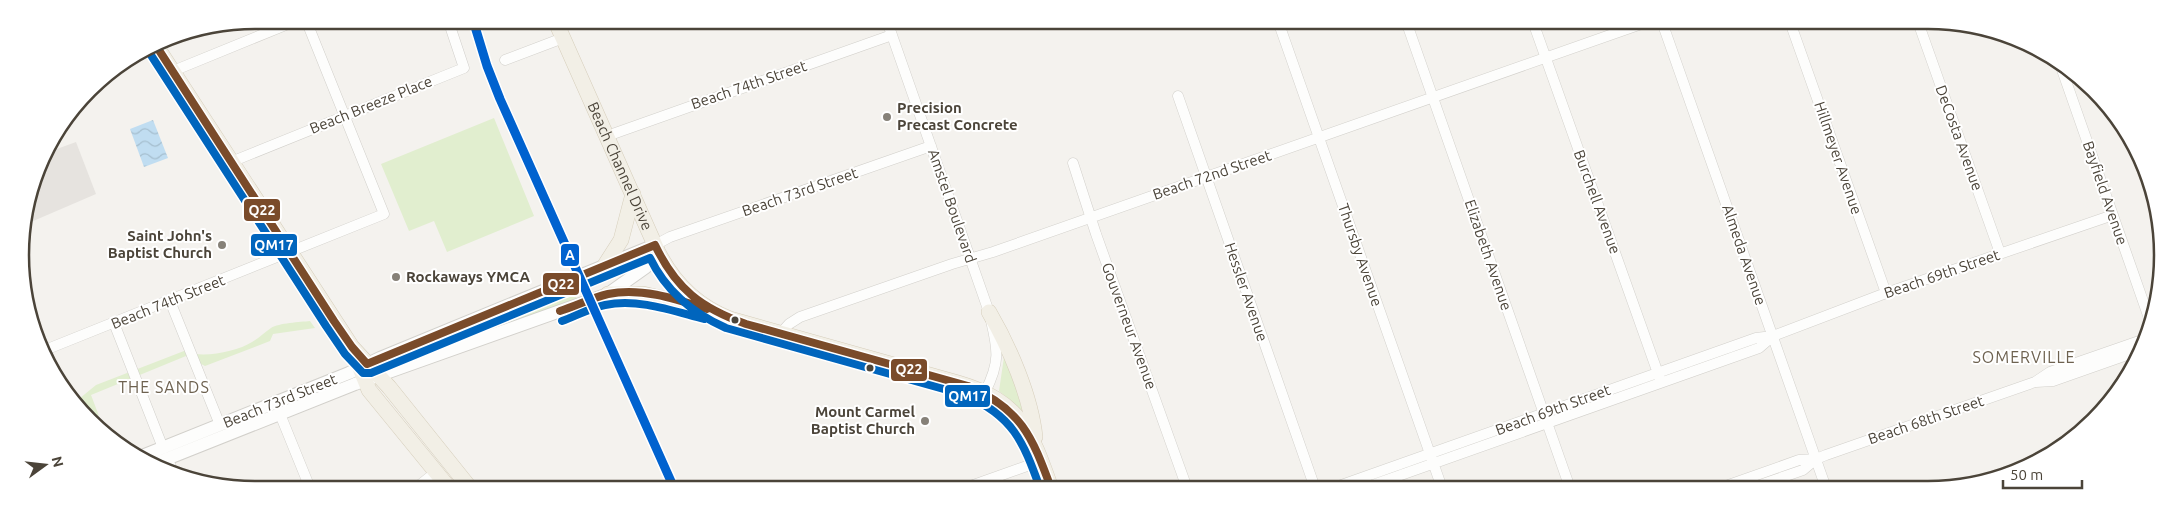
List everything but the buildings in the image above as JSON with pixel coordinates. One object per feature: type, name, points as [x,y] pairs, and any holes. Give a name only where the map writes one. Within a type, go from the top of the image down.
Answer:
[{"type":"main road","name":"Beach Channel Drive","points":[[561,29],[563,38],[606,136],[657,248],[679,284],[706,309],[730,319],[985,392],[1015,414],[1026,427],[1036,446],[1049,481]]},
{"type":"main road","points":[[159,50],[368,372],[464,481]]},
{"type":"main road","points":[[605,265],[621,240],[633,194]]},
{"type":"main road","points":[[608,294],[643,294],[706,309]]},
{"type":"main road","points":[[989,312],[1004,338],[1033,420],[1036,446]]},
{"type":"main road","points":[[368,372],[371,393],[443,481]]},
{"type":"street","points":[[173,71],[276,29]]},
{"type":"street","points":[[310,29],[345,116]]},
{"type":"street","name":"Beach Breeze Place","points":[[231,162],[464,68],[451,29]]},
{"type":"street","name":"Amstel Boulevard","points":[[890,29],[989,312],[997,353],[996,366],[985,392]]},
{"type":"street","name":"Thursby Avenue","points":[[1281,29],[1440,481]]},
{"type":"street","name":"Elizabeth Avenue","points":[[1409,29],[1568,481]]},
{"type":"street","name":"Burchell Avenue","points":[[1535,29],[1659,378]]},
{"type":"street","name":"Beach 72nd Street","points":[[780,334],[788,324],[800,317],[1206,178],[1627,29]]},
{"type":"street","name":"Almeda Avenue","points":[[1664,29],[1824,481]]},
{"type":"street","name":"Hillmeyer Avenue","points":[[1792,29],[1886,293]]},
{"type":"street","name":"DeCosta Avenue","points":[[1920,29],[2000,253]]},
{"type":"street","name":"Beach 74th Street","points":[[606,136],[892,35]]},
{"type":"street","points":[[506,60],[563,38]]},
{"type":"street","name":"Bayfield Avenue","points":[[2064,74],[2147,313]]},
{"type":"street","name":"Hessler Avenue","points":[[1178,96],[1313,481]]},
{"type":"street","name":"Beach 74th Street","points":[[49,348],[384,214],[345,116]]},
{"type":"street","name":"Beach 73rd Street","points":[[168,459],[220,425],[368,372],[608,294],[646,267],[657,248],[670,237],[931,146]]},
{"type":"street","name":"Gouverneur Avenue","points":[[1073,163],[1185,481]]},
{"type":"street","name":"Beach 69th Street","points":[[1352,481],[1430,453],[1545,418],[1659,378],[1756,338],[1773,336],[1886,293],[2113,215]]},
{"type":"street","name":"Beach 73rd Street","points":[[168,459],[280,414],[368,372],[605,265],[657,248]]},
{"type":"street","points":[[170,301],[220,425]]},
{"type":"street","points":[[114,323],[168,459]]},
{"type":"street","name":"Beach 68th Street","points":[[1771,481],[1803,470],[1816,460],[2035,382],[2050,372],[2137,341]]},
{"type":"street","name":"Beach 68th Street","points":[[2035,382],[2053,381],[2132,354]]},
{"type":"street","points":[[280,414],[307,481]]},
{"type":"street","name":"Beach 69th Street","points":[[1384,481],[1434,464],[1545,418]]},
{"type":"street","name":"Beach 68th Street","points":[[1740,481],[1799,460],[1816,460]]},
{"type":"street","points":[[985,481],[1042,461]]},
{"type":"street","points":[[425,481],[436,472]]},
{"type":"green space","points":[[494,118],[534,216],[447,252],[434,221],[409,231],[381,164]]},
{"type":"green space","points":[[572,286],[577,299],[397,364],[395,357]]},
{"type":"green space","points":[[310,321],[315,328],[273,334],[270,341],[205,366],[186,356],[91,395],[99,416],[94,414],[80,398],[96,385],[184,351],[209,354],[237,349],[252,342],[275,326]]},
{"type":"green space","points":[[1004,357],[1007,361],[1026,414],[999,391]]},
{"type":"shaded area","points":[[76,142],[96,194],[31,222],[36,196],[55,150]]},
{"type":"water","points":[[153,120],[168,158],[144,167],[130,129]]},
{"type":"transit line","name":"A","points":[[476,29],[500,99],[671,481]]},
{"type":"transit line","name":"Q22","points":[[159,50],[334,321],[352,347],[367,364],[655,245],[672,274],[691,295],[703,304],[730,318],[968,386],[1001,404],[1013,415],[1030,439],[1048,481]]},
{"type":"transit line","name":"QM17","points":[[151,54],[326,326],[345,354],[363,373],[371,373],[650,258],[664,281],[681,300],[702,315],[726,328],[965,395],[981,403],[995,412],[1014,432],[1028,457],[1037,481]]},
{"type":"transit line","name":"Q22","points":[[560,311],[608,294],[620,292],[658,295],[707,309]]},
{"type":"transit line","name":"QM17","points":[[562,321],[594,308],[617,303],[655,306],[704,319]]},
{"type":"place","name":"Precision Precast Concrete","points":[[887,117]]},
{"type":"place","name":"Saint John's Baptist Church","points":[[222,245]]},
{"type":"place","name":"Rockaways YMCA","points":[[396,277]]},
{"type":"place","name":"Mount Carmel Baptist Church","points":[[925,421]]},
{"type":"district","name":"SOMERVILLE","points":[[2024,357]]},
{"type":"district","name":"THE SANDS","points":[[164,387]]}]
